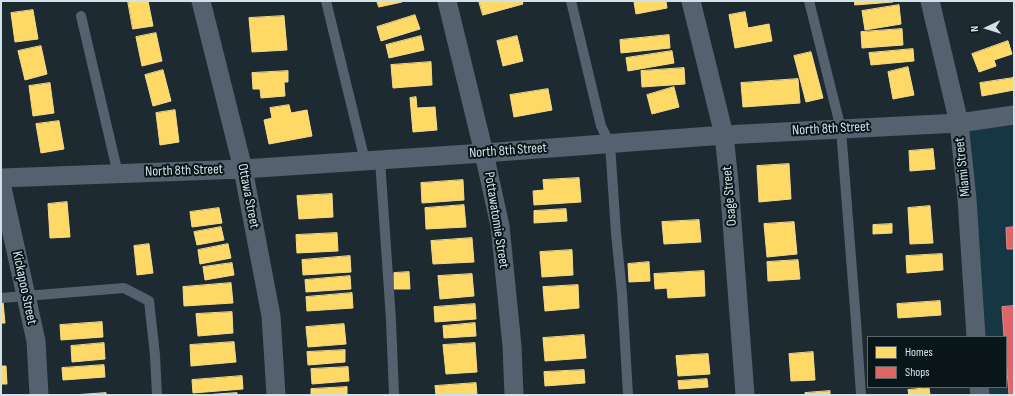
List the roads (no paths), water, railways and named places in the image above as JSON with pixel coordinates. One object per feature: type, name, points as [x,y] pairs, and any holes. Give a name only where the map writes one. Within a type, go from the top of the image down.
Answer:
[{"type":"street","name":"Ottawa Street","points":[[201,1],[243,169],[271,316],[276,395]]},
{"type":"street","name":"Pottawatomie Street","points":[[447,1],[500,226],[512,346],[514,395]]},
{"type":"street","name":"Osage Street","points":[[691,1],[724,135],[745,395]]},
{"type":"street","name":"Miami Street","points":[[930,1],[959,122],[967,199],[976,336]]},
{"type":"street","name":"North 8th Street","points":[[1,178],[243,169],[724,135],[959,122],[1014,115]]},
{"type":"street","name":"Kickapoo Street","points":[[1,183],[36,341],[39,395]]},
{"type":"lane","points":[[326,1],[372,160],[391,320],[394,395]]},
{"type":"lane","points":[[571,1],[602,126],[610,144],[622,293],[628,395]]},
{"type":"lane","points":[[809,1],[841,129],[861,395]]},
{"type":"lane","points":[[81,16],[118,174]]},
{"type":"lane","points":[[1,298],[124,288],[149,301],[156,356],[157,395]]}]
